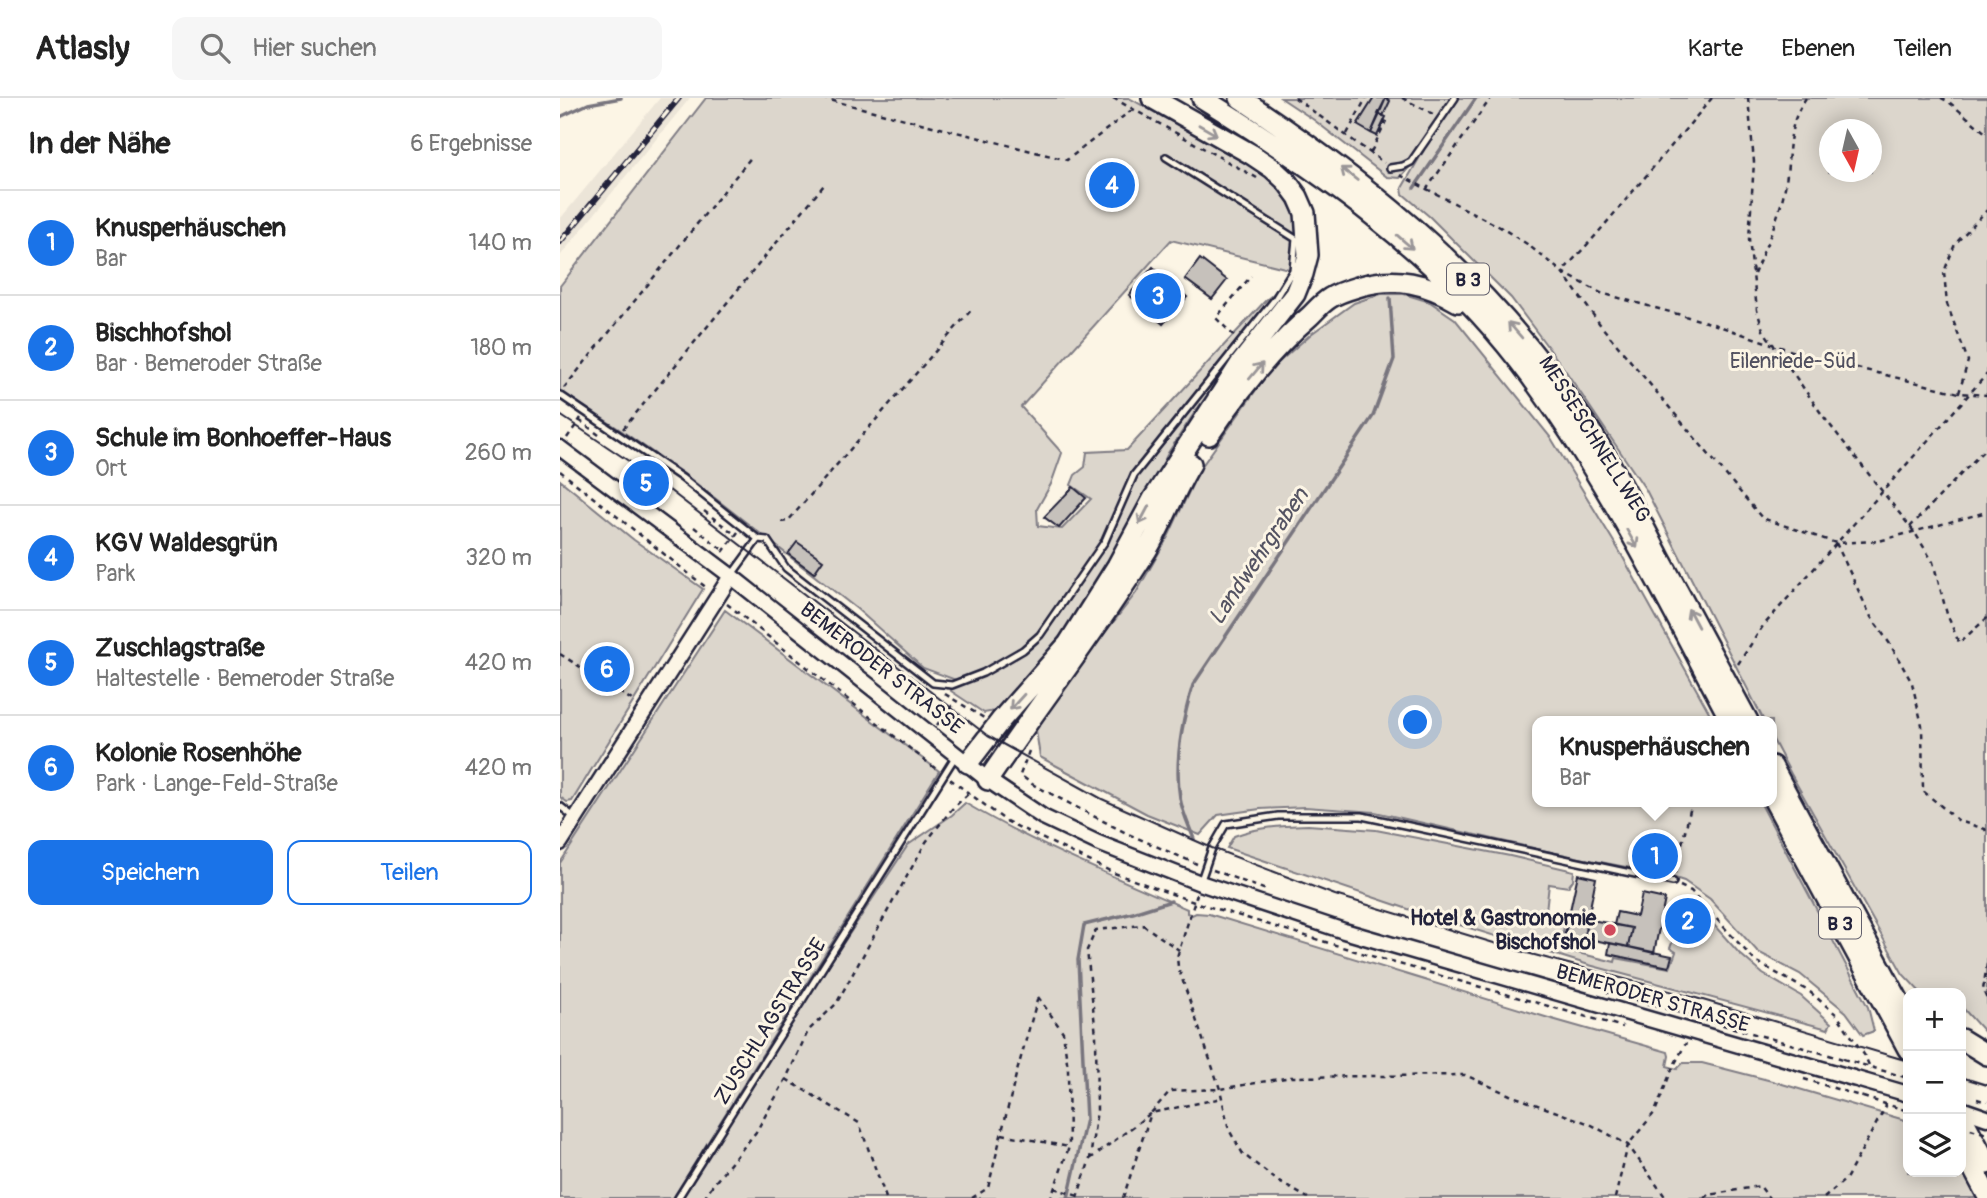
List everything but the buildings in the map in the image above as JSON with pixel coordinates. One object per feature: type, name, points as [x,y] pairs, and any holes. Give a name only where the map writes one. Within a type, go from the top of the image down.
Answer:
[{"type":"highway","points":[[962,758],[1001,720],[1068,644],[1117,566],[1153,499],[1241,363],[1295,294],[1303,274],[1308,255],[1305,213],[1286,181],[1251,154],[1152,98]]},
{"type":"highway","name":"MESSESCHNELLWEG","points":[[1202,98],[1273,143],[1376,217],[1424,259],[1518,360],[1569,431],[1653,576],[1728,716]]},
{"type":"highway","name":"MESSESCHNELLWEG","points":[[1240,98],[1327,157],[1389,205],[1446,256],[1492,303],[1533,351],[1615,471],[1745,716]]},
{"type":"highway","points":[[988,780],[1118,596],[1149,546],[1180,481],[1235,396],[1296,328],[1331,297],[1376,282],[1394,280],[1416,283],[1443,292],[1477,313]]},
{"type":"highway","name":"B 3","points":[[1777,775],[1903,1009]]},
{"type":"highway","name":"B 3","points":[[1777,806],[1903,1040]]},
{"type":"highway","points":[[1885,976],[1903,991]]},
{"type":"highway","points":[[1966,1042],[1987,1055]]},
{"type":"highway","points":[[1966,1124],[1987,1164]]},
{"type":"highway","points":[[1966,1155],[1987,1195]]},
{"type":"main road","name":"BEMERODER STRASSE","points":[[560,448],[731,576],[988,780],[1043,817],[1098,843],[1200,883],[1421,955],[1903,1093]]},
{"type":"main road","points":[[560,843],[731,576]]},
{"type":"main road","points":[[1966,1111],[1987,1118]]},
{"type":"lane","points":[[1390,168],[1410,162],[1455,98]]},
{"type":"lane","points":[[560,394],[682,478],[758,539],[766,540],[786,568],[933,683],[952,685],[983,673],[1023,650],[1040,635],[1105,541],[1134,475],[1275,299],[1293,270],[1296,239],[1166,157]]},
{"type":"lane","points":[[731,576],[758,539]]},
{"type":"lane","name":"ZUSCHLAGSTRASSE","points":[[678,1198],[943,775],[962,758]]},
{"type":"lane","points":[[560,807],[576,818]]},
{"type":"lane","points":[[1200,883],[1212,848],[1226,824],[1278,816],[1362,816],[1673,882]]},
{"type":"path","points":[[822,98],[1067,160],[1133,109]]},
{"type":"path","points":[[1113,98],[1264,183]]},
{"type":"path","points":[[1295,98],[1390,168]]},
{"type":"path","points":[[1347,134],[1366,98]]},
{"type":"path","points":[[1402,98],[1441,118]]},
{"type":"path","points":[[1426,190],[1491,98]]},
{"type":"path","points":[[1562,272],[1712,98]]},
{"type":"path","points":[[1748,98],[1754,162],[1749,239],[1757,310],[1763,330],[1823,416],[1915,533],[1933,562],[1947,614],[1959,642],[1987,618]]},
{"type":"path","points":[[1754,275],[1784,192],[1794,118],[1806,98]]},
{"type":"path","points":[[1941,98],[1987,134]]},
{"type":"path","points":[[1370,152],[1387,119]]},
{"type":"path","points":[[560,394],[753,155]]},
{"type":"path","points":[[1409,182],[1500,227],[1527,244],[1562,272],[1601,293],[1710,323],[1774,346],[1959,393],[1987,396]]},
{"type":"path","points":[[619,434],[824,185]]},
{"type":"path","points":[[1959,393],[1968,361],[1947,304],[1944,272],[1955,244],[1987,210]]},
{"type":"path","points":[[1562,272],[1602,327],[1762,518],[1836,543],[1879,541],[1987,512]]},
{"type":"path","points":[[1240,340],[1216,317],[1251,276]]},
{"type":"path","points":[[781,522],[788,521],[972,309]]},
{"type":"path","points":[[1738,664],[1758,632],[1987,374]]},
{"type":"path","points":[[560,448],[585,412]]},
{"type":"path","points":[[579,420],[599,435]]},
{"type":"path","points":[[1910,527],[1987,447]]},
{"type":"path","points":[[560,471],[943,775]]},
{"type":"path","points":[[704,511],[736,536]]},
{"type":"path","points":[[694,527],[723,551]]},
{"type":"path","points":[[1836,543],[1871,617],[1912,683],[1922,725],[1923,790],[1959,821],[1985,829],[1987,835]]},
{"type":"path","points":[[560,654],[646,709]]},
{"type":"path","points":[[1032,784],[1128,834],[1270,891]]},
{"type":"path","points":[[705,1198],[756,1132],[786,1079],[808,1031],[836,1004],[926,842],[952,809],[970,792]]},
{"type":"path","points":[[1691,807],[1673,882],[1691,891],[1755,961],[1810,992],[1837,1015],[1865,1056],[1875,1081]]},
{"type":"path","points":[[1200,883],[1177,957],[1178,967],[1220,1088],[1229,1130],[1242,1154],[1279,1182],[1308,1198]]},
{"type":"path","points":[[1054,1188],[1077,1197],[1090,1159],[1097,1110],[1096,1035],[1087,950],[1096,930],[1143,925],[1180,950]]},
{"type":"path","points":[[1987,964],[1983,990],[1987,999]]},
{"type":"path","points":[[972,1198],[988,1188],[1038,997],[1063,1032],[1068,1069],[1069,1146],[1051,1198]]},
{"type":"path","points":[[1615,1198],[1628,1145],[1654,1112],[1683,1049]]},
{"type":"path","points":[[1843,1059],[1903,1077]]},
{"type":"path","points":[[1090,1159],[1151,1113],[1170,1091],[1220,1088],[1291,1077],[1465,1075],[1510,1095],[1590,1124],[1628,1145],[1666,1198]]},
{"type":"path","points":[[786,1079],[859,1123],[886,1198]]},
{"type":"path","points":[[1824,1198],[1846,1180],[1886,1106],[1881,1094]]},
{"type":"path","points":[[1863,1097],[1903,1109]]},
{"type":"path","points":[[1151,1113],[1222,1098]]},
{"type":"path","points":[[1123,1198],[1151,1113]]},
{"type":"path","points":[[1966,1128],[1987,1135]]},
{"type":"path","points":[[1002,1135],[1069,1146]]},
{"type":"path","points":[[1704,1198],[1759,1186],[1769,1198]]},
{"type":"shaded area","points":[[660,98],[690,98],[560,256],[560,219]]},
{"type":"green space","points":[[706,98],[1129,98],[1268,176],[1291,208],[1299,231],[1293,270],[1171,240],[1021,407],[1062,453],[1051,484],[1037,509],[1038,526],[1062,529],[1091,499],[1071,485],[1075,475],[1085,467],[1087,452],[1127,450],[1266,300],[1286,284],[1286,294],[1197,409],[1168,453],[1130,529],[1090,598],[1045,655],[995,711],[984,713],[951,691],[956,680],[923,668],[857,609],[684,474],[560,391],[560,286]]},
{"type":"green space","name":"Eilenriede-Süd","points":[[1281,98],[1987,98],[1987,1035],[1966,1012],[1966,988],[1916,988],[1903,974],[1777,747],[1777,716],[1761,716],[1646,490],[1565,370],[1511,298],[1430,217],[1403,194],[1402,188],[1424,150],[1400,178],[1387,177]]},
{"type":"green space","points":[[1381,294],[1404,294],[1430,302],[1455,319],[1551,438],[1620,552],[1711,716],[1532,716],[1532,807],[1763,807],[1868,1007],[1874,1031],[1863,1035],[1846,1012],[1800,974],[1758,952],[1710,899],[1684,881],[1375,812],[1305,807],[1260,809],[1218,815],[1200,835],[1147,814],[1040,757],[1036,730],[1076,670],[1136,593],[1169,535],[1199,470],[1271,369],[1311,334],[1354,303]]},
{"type":"green space","points":[[560,480],[634,540],[703,589],[572,801],[567,802],[560,797]]},
{"type":"green space","points":[[725,610],[939,771],[673,1198],[560,1198],[560,863]]},
{"type":"green space","points":[[965,803],[1046,846],[1187,909],[1187,913],[1192,915],[1209,914],[1668,1052],[1667,1066],[1677,1069],[1683,1063],[1702,1063],[1903,1120],[1903,1177],[1966,1177],[1977,1198],[675,1198],[908,845]]},
{"type":"green space","points":[[1308,825],[1376,830],[1574,871],[1573,880],[1568,887],[1549,884],[1546,911],[1566,916],[1561,942],[1574,952],[1615,962],[1616,958],[1670,968],[1676,952],[1670,948],[1674,938],[1686,930],[1684,918],[1695,910],[1705,915],[1739,953],[1763,974],[1801,996],[1831,1023],[1828,1029],[1589,965],[1408,909],[1227,848],[1234,836],[1243,833]]},
{"type":"waterway","points":[[560,117],[588,104],[621,98]]},
{"type":"waterway","name":"Landwehrgraben","points":[[1414,188],[1476,98]]},
{"type":"waterway","name":"Landwehrgraben","points":[[1194,839],[1181,803],[1178,784],[1182,727],[1193,685],[1373,416],[1394,359],[1390,298]]},
{"type":"waterway","name":"Landwehrgraben","points":[[1068,1198],[1086,1119],[1078,960],[1084,925],[1171,901]]},
{"type":"tram line","points":[[560,415],[651,476],[988,736],[1102,799],[1212,848],[1335,895],[1527,953],[1696,998],[1903,1060]]},
{"type":"tram line","points":[[1966,1079],[1987,1085]]},
{"type":"railway","points":[[560,242],[679,98]]},
{"type":"place","name":"KGV Waldesgrün","points":[[1112,185]]},
{"type":"place","name":"Schule im Bonhoeffer-Haus","points":[[1158,296]]},
{"type":"place","name":"Zuschlagstraße","points":[[646,483]]},
{"type":"place","name":"Kolonie Rosenhöhe","points":[[607,669]]},
{"type":"place","name":"Knusperhäuschen","points":[[1655,856]]},
{"type":"place","name":"Bischhofshol","points":[[1688,921]]},
{"type":"place","name":"Hotel & Gastronomie Bischofshol","points":[[1610,930]]}]
